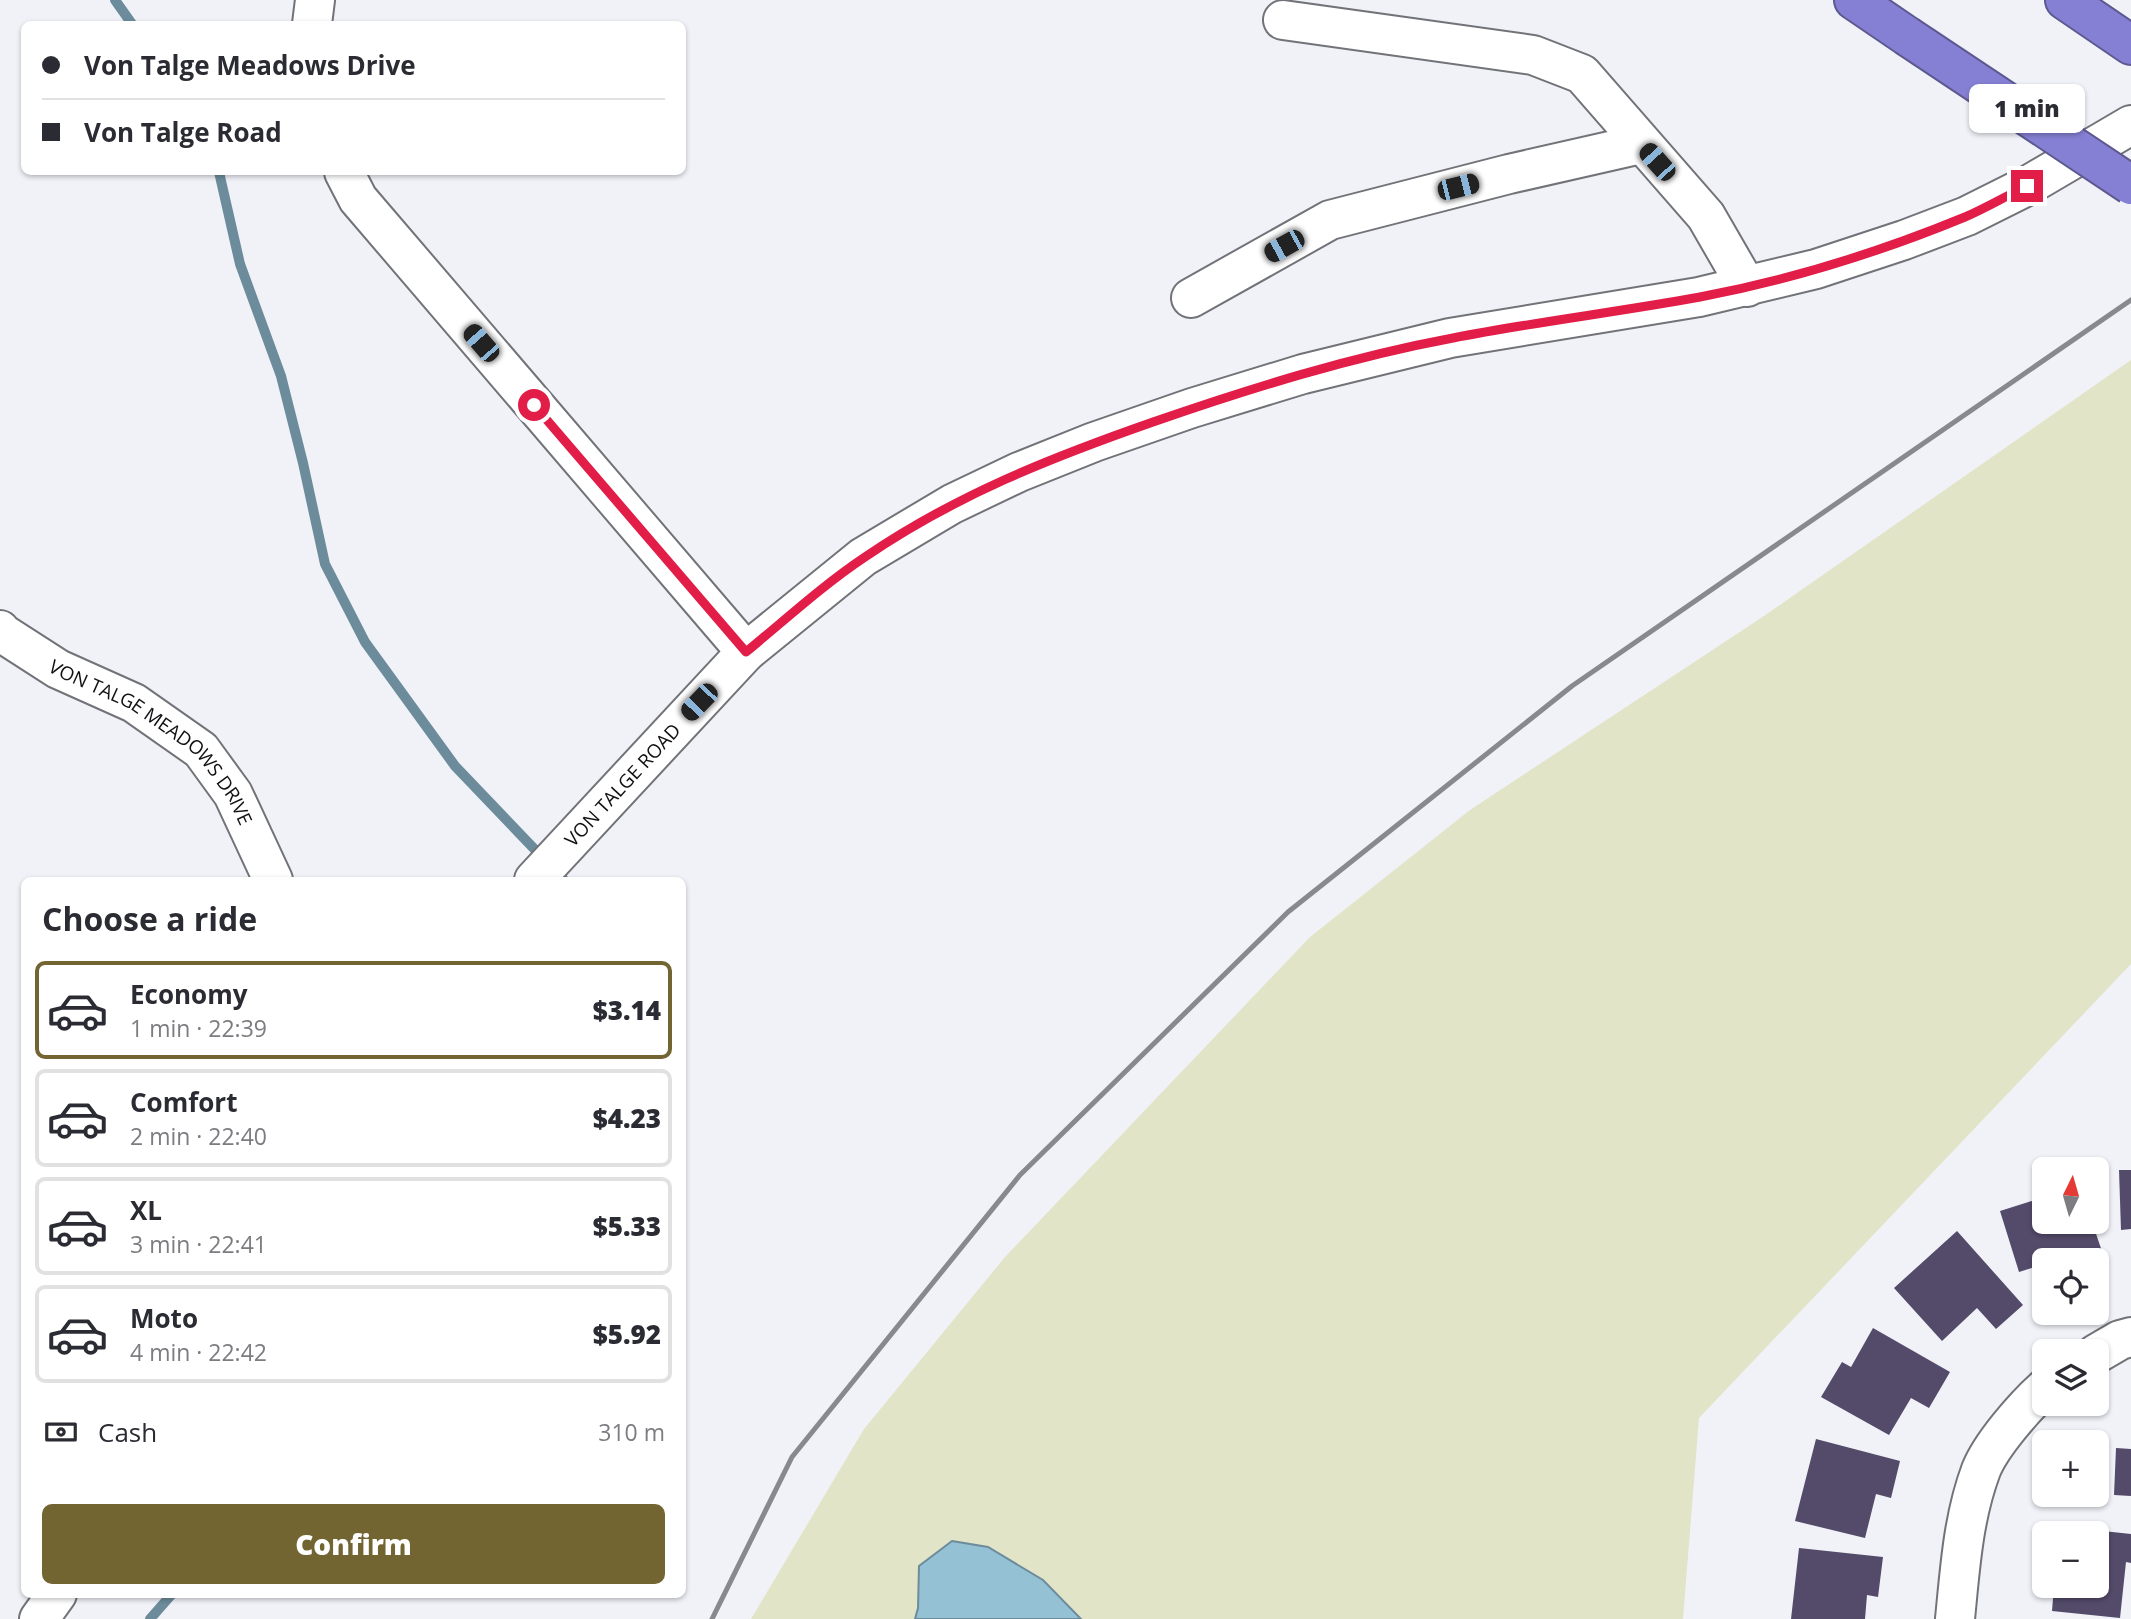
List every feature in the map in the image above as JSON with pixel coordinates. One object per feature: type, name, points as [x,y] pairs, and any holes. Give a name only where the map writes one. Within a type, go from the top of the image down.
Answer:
[{"type":"highway","points":[[1854,0],[2131,185]]},
{"type":"highway","points":[[2065,0],[2131,46]]},
{"type":"street","points":[[312,21],[315,0]]},
{"type":"street","points":[[1283,20],[1533,55],[1582,74],[1706,216],[1747,286]]},
{"type":"street","name":"VON TALGE ROAD","points":[[537,877],[746,652],[863,557],[952,504],[1018,472],[1094,442],[1303,374],[1366,358],[1450,338],[1699,297],[1816,270],[1967,216],[2027,186],[2131,125]]},
{"type":"street","points":[[1191,298],[1330,220],[1509,174],[1641,144]]},
{"type":"street","points":[[346,175],[358,199],[746,652]]},
{"type":"street","name":"VON TALGE MEADOWS DRIVE","points":[[0,630],[58,669],[134,703],[201,750],[233,794],[272,877]]},
{"type":"street","points":[[2109,1348],[2131,1337]]},
{"type":"street","points":[[1955,1619],[1962,1541],[1982,1468],[1999,1439],[2032,1402]]},
{"type":"street","points":[[39,1619],[54,1598]]},
{"type":"green space","points":[[2131,360],[2131,964],[1699,1418],[1683,1619],[1081,1619],[1043,1580],[918,1608],[915,1619],[751,1619],[864,1429],[1005,1257],[1310,937],[1470,810],[1764,616]]},
{"type":"water","points":[[952,1541],[988,1547],[1043,1580],[1081,1619],[915,1619],[918,1608],[919,1566]]},
{"type":"building","points":[[2119,1170],[2131,1170],[2131,1229],[2121,1230]]},
{"type":"building","points":[[2032,1201],[2032,1234],[2096,1234],[2101,1248],[2032,1248],[2032,1268],[2019,1272],[2000,1211]]},
{"type":"building","points":[[1957,1231],[2023,1305],[1996,1329],[1977,1308],[1942,1341],[1894,1288]]},
{"type":"building","points":[[1873,1328],[1950,1372],[1929,1408],[1911,1398],[1889,1435],[1821,1397],[1842,1362],[1851,1367]]},
{"type":"building","points":[[1816,1439],[1900,1461],[1891,1498],[1876,1494],[1865,1538],[1795,1521]]},
{"type":"building","points":[[2116,1448],[2131,1449],[2131,1496],[2114,1495]]},
{"type":"building","points":[[2109,1532],[2131,1534],[2131,1563],[2126,1562],[2120,1618],[2052,1611],[2053,1598],[2109,1598]]},
{"type":"building","points":[[1799,1548],[1883,1557],[1878,1597],[1867,1595],[1865,1619],[1791,1619]]},
{"type":"waterway","points":[[115,0],[130,21]]},
{"type":"waterway","points":[[220,175],[240,264],[281,376],[325,564],[365,642],[455,766],[561,877]]},
{"type":"waterway","points":[[150,1619],[168,1598]]},
{"type":"railway","points":[[712,1619],[792,1457],[1020,1175],[1288,912],[1572,686],[2131,300]]},
{"type":"route","points":[[534,405],[746,652],[863,557],[907,530],[952,504],[1018,472],[1094,442],[1192,408],[1366,358],[1450,338],[1699,297],[1816,270],[1967,216],[2027,186]]}]
